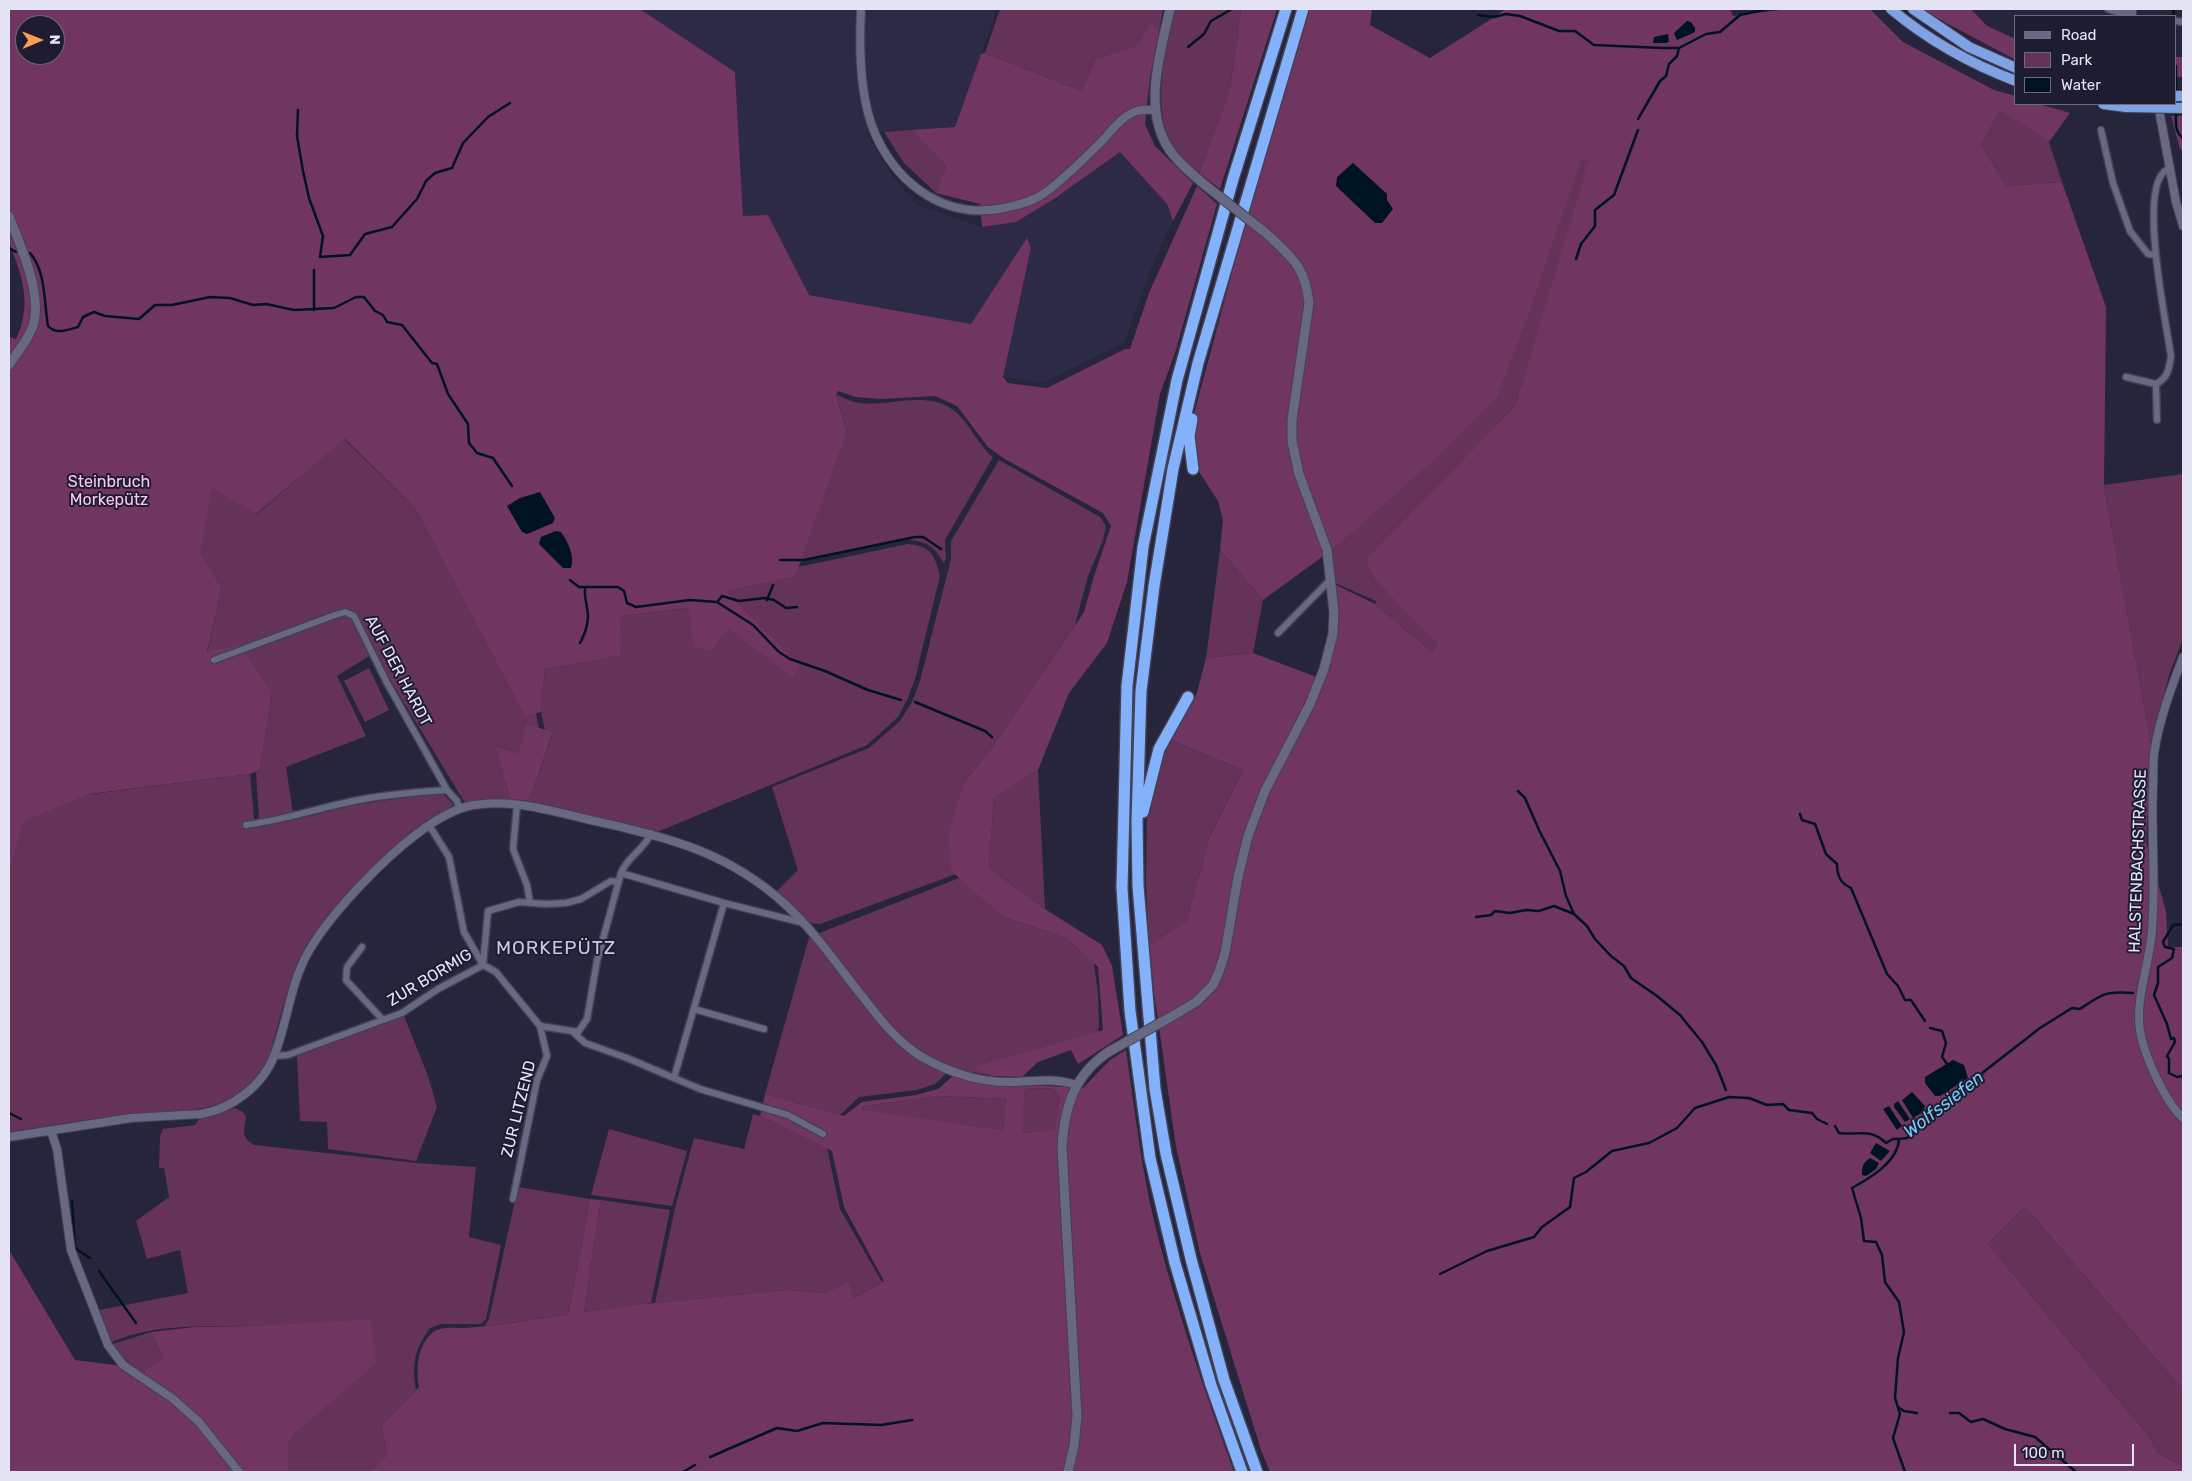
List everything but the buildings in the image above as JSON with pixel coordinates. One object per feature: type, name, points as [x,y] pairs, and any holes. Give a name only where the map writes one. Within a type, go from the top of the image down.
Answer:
[{"type":"highway","points":[[1242,1472],[1211,1385],[1175,1263],[1150,1158],[1130,1011],[1122,888],[1127,686],[1143,547],[1177,380],[1233,178],[1286,9]]},
{"type":"highway","points":[[1257,1472],[1224,1380],[1191,1259],[1166,1154],[1155,1089],[1138,886],[1137,822],[1141,691],[1154,586],[1174,469],[1198,363],[1303,9]]},
{"type":"highway","points":[[1892,9],[1921,32],[1948,49],[1976,64],[2014,80]]},
{"type":"highway","points":[[1913,9],[1969,47],[2014,67]]},
{"type":"highway","points":[[2111,105],[2183,108]]},
{"type":"highway","points":[[1193,469],[1189,436],[1203,369],[1198,363]]},
{"type":"highway","points":[[1137,822],[1142,816],[1146,793],[1160,749],[1188,697]]},
{"type":"main road","points":[[1068,1472],[1078,1416],[1062,1148],[1066,1109],[1076,1085],[1090,1066],[1110,1051],[1196,1002],[1213,984],[1225,953],[1238,877],[1248,836],[1265,791],[1310,704],[1324,669],[1334,634],[1331,579],[1327,550],[1299,474],[1292,441],[1292,420],[1309,303],[1307,283],[1297,263],[1267,234],[1205,185],[1176,159],[1160,132],[1156,110],[1158,66],[1170,9]]},
{"type":"main road","points":[[9,216],[34,291],[35,318],[28,337],[9,365]]},
{"type":"street","points":[[861,9],[861,67],[867,105],[875,135],[893,167],[912,184],[933,200],[960,210],[990,211],[1024,204],[1041,195],[1126,117],[1137,110],[1156,110]]},
{"type":"street","points":[[2108,9],[2117,12],[2132,12]]},
{"type":"street","points":[[2158,105],[2183,226]]},
{"type":"street","points":[[2100,130],[2114,183],[2130,231],[2148,254],[2156,255]]},
{"type":"street","points":[[2126,377],[2156,384],[2163,380],[2169,370],[2171,356],[2156,255],[2153,213],[2156,188],[2163,172],[2170,169]]},
{"type":"street","points":[[2156,384],[2157,420]]},
{"type":"street","points":[[1278,633],[1331,579]]},
{"type":"street","name":"AUF DER HARDT","points":[[214,660],[335,615],[345,612],[354,616],[386,681],[447,790],[457,801],[459,808]]},
{"type":"street","name":"HALSTENBACHSTRASSE","points":[[2183,657],[2155,748],[2151,832],[2152,928],[2150,957],[2142,990],[2139,1014],[2140,1032],[2148,1056],[2163,1090],[2183,1118]]},
{"type":"street","points":[[246,825],[292,817],[358,800],[411,792],[447,790]]},
{"type":"street","points":[[9,1137],[131,1118],[179,1116],[212,1112],[230,1105],[252,1088],[267,1070],[274,1056],[289,1001],[304,960],[320,934],[376,870],[410,839],[429,825],[459,808],[486,804],[517,804],[650,833],[700,850],[740,870],[771,892],[804,922],[893,1036],[921,1056],[952,1072],[981,1079],[1012,1082],[1062,1080],[1076,1085]]},
{"type":"street","points":[[517,804],[513,849],[527,885],[530,903]]},
{"type":"street","points":[[429,825],[449,857],[464,932],[484,965],[496,972],[540,1026],[573,1032],[582,1029],[587,1019],[597,961],[621,873],[624,866],[648,840],[650,833]]},
{"type":"street","points":[[621,873],[724,903],[804,922]]},
{"type":"street","name":"ZUR BORMIG","points":[[274,1056],[288,1055],[402,1013],[438,989],[484,965],[488,911],[519,902],[566,903],[581,899],[611,881],[618,882]]},
{"type":"street","points":[[674,1078],[724,903]]},
{"type":"street","name":"ZUR BORMIG","points":[[362,946],[347,967],[346,980],[383,1020]]},
{"type":"street","points":[[694,1009],[764,1029]]},
{"type":"street","name":"ZUR LITZEND","points":[[513,1199],[537,1080],[547,1056],[540,1026]]},
{"type":"street","points":[[573,1032],[585,1043],[700,1088],[788,1115],[823,1134]]},
{"type":"street","points":[[51,1130],[57,1149],[71,1250],[108,1345],[123,1365],[172,1398],[199,1422],[240,1472]]},
{"type":"shaded area","points":[[640,9],[997,9],[955,127],[867,133],[889,172],[917,205],[982,227],[1016,222],[1054,199],[1120,152],[1167,204],[1173,221],[1152,266],[1124,343],[1043,383],[1003,377],[1031,248],[1027,239],[972,324],[809,295],[768,216],[743,216],[735,72]]},
{"type":"green space","name":"Steinbruch Morkepütz","points":[[9,9],[640,9],[735,72],[743,216],[768,215],[809,295],[971,324],[1027,238],[1031,248],[1003,377],[1008,383],[1047,388],[1125,349],[1130,349],[1149,293],[1197,186],[1217,204],[1175,353],[1160,394],[1127,582],[1107,643],[1069,693],[1038,770],[994,797],[989,868],[1045,909],[1102,945],[1112,966],[1123,1035],[1078,1064],[1071,1050],[1038,1062],[1022,1077],[992,1076],[972,1067],[1103,1030],[1098,967],[1066,938],[1004,917],[965,884],[951,870],[949,831],[965,781],[987,754],[1084,612],[1111,526],[1103,513],[1003,458],[988,447],[957,406],[935,396],[881,399],[856,397],[838,391],[836,395],[847,433],[795,577],[727,591],[800,665],[793,677],[729,629],[712,650],[694,647],[688,608],[621,616],[620,656],[545,669],[541,712],[525,716],[415,508],[345,439],[256,514],[212,488],[200,554],[222,588],[207,652],[239,645],[272,694],[260,770],[250,774],[89,794],[24,821],[9,870],[9,337],[16,339],[24,314],[24,291],[9,243]]},
{"type":"green space","points":[[1000,9],[1163,9],[1159,32],[1151,25],[1138,46],[1095,59],[1082,91],[985,53]]},
{"type":"green space","points":[[1174,9],[1241,9],[1230,89],[1199,173],[1181,158],[1171,142],[1164,125],[1161,106],[1163,65]]},
{"type":"green space","points":[[1241,9],[1277,9],[1220,189],[1199,173],[1230,89]]},
{"type":"green space","points":[[1309,9],[1372,9],[1370,25],[1430,58],[1505,9],[1730,9],[1733,16],[1788,9],[1870,9],[1903,42],[1994,90],[2014,95],[2014,105],[2042,105],[2070,113],[2049,142],[2000,110],[1981,145],[2007,186],[2062,182],[2106,307],[2104,485],[2151,743],[2146,842],[2166,911],[2168,947],[2183,947],[2183,1390],[2025,1207],[1988,1244],[2148,1435],[2158,1453],[2183,1466],[2183,1472],[1270,1472],[1261,1450],[1200,1253],[1176,1147],[1149,945],[1187,920],[1209,838],[1243,770],[1168,739],[1196,696],[1206,658],[1253,653],[1322,679],[1337,637],[1334,584],[1375,604],[1432,652],[1438,644],[1374,579],[1365,559],[1515,406],[1589,161],[1581,160],[1531,308],[1497,397],[1425,468],[1333,549],[1263,600],[1220,550],[1223,520],[1218,501],[1196,467],[1191,425],[1248,213]]},
{"type":"green space","points":[[1924,9],[1971,9],[1987,26],[2014,38],[2014,59],[1933,16]]},
{"type":"green space","points":[[1151,24],[1159,32],[1150,78],[1145,124],[1155,146],[1193,183],[1173,221],[1167,204],[1120,152],[1054,199],[1016,222],[982,227],[980,204],[936,193],[946,166],[910,130],[955,127],[981,54],[985,53],[1082,91],[1095,59],[1137,46]]},
{"type":"green space","points":[[2177,57],[2183,57],[2183,77],[2177,77]]},
{"type":"green space","points":[[2000,109],[2049,142],[2062,182],[2007,186],[1981,145]]},
{"type":"green space","points":[[2171,116],[2183,116],[2183,151],[2180,149]]},
{"type":"green space","points":[[910,130],[946,166],[936,193],[904,163],[884,132]]},
{"type":"green space","points":[[1581,160],[1590,161],[1515,406],[1365,559],[1374,579],[1439,643],[1432,652],[1375,604],[1376,601],[1335,583],[1330,552]]},
{"type":"green space","name":"Steinbruch Morkepütz","points":[[17,369],[257,514],[344,439],[415,508],[525,715],[536,713],[539,728],[526,725],[518,753],[495,746],[510,799],[486,799],[465,803],[374,653],[337,676],[366,736],[286,767],[293,813],[259,821],[256,772],[260,770],[272,694],[207,653],[222,588],[202,558],[92,794],[250,774],[255,828],[355,805],[441,792],[454,805],[437,815],[393,849],[354,888],[317,930],[298,961],[270,1056],[257,1077],[242,1091],[225,1101],[208,1107],[111,1117],[9,1132],[9,376]]},
{"type":"green space","points":[[836,394],[854,402],[879,403],[918,400],[942,404],[958,414],[982,446],[993,457],[945,540],[946,558],[944,563],[929,545],[906,539],[800,562],[847,433]]},
{"type":"green space","points":[[999,460],[1100,517],[1106,526],[1103,540],[1088,576],[1075,625],[987,754],[965,781],[951,869],[956,874],[820,924],[806,923],[777,891],[798,870],[772,787],[869,748],[900,721],[912,702],[920,681],[951,559],[951,541]]},
{"type":"green space","points":[[2183,474],[2183,639],[2170,672],[2151,743],[2104,485]]},
{"type":"green space","points":[[908,544],[922,547],[931,553],[940,576],[915,679],[908,698],[898,717],[867,745],[657,832],[529,801],[553,733],[545,730],[541,712],[545,669],[619,656],[621,616],[688,608],[712,650],[729,628],[800,665],[727,591],[795,577],[798,567]]},
{"type":"green space","points":[[1220,550],[1263,600],[1253,653],[1206,658]]},
{"type":"green space","points":[[369,668],[389,710],[365,722],[344,681]]},
{"type":"green space","points":[[526,724],[553,732],[529,801],[510,799],[495,746],[518,753]]},
{"type":"green space","points":[[1168,739],[1243,770],[1209,838],[1187,920],[1149,945],[1146,884],[1147,808]]},
{"type":"green space","points":[[1038,770],[1045,909],[989,868],[994,796]]},
{"type":"green space","points":[[959,878],[1004,917],[1066,938],[1094,963],[1098,995],[1099,1027],[1097,1032],[973,1067],[992,1076],[955,1069],[923,1055],[895,1034],[817,934]]},
{"type":"green space","points":[[810,934],[892,1039],[921,1060],[947,1073],[935,1084],[917,1090],[859,1097],[840,1115],[765,1094]]},
{"type":"green space","points":[[404,1016],[428,1076],[437,1107],[416,1161],[328,1149],[327,1122],[300,1121],[297,1056]]},
{"type":"green space","points":[[1126,1050],[1143,1167],[1152,1214],[1193,1356],[1234,1472],[370,1472],[387,1455],[381,1425],[419,1387],[419,1358],[423,1345],[432,1333],[443,1328],[491,1326],[568,1314],[590,1199],[601,1200],[584,1312],[634,1305],[786,1290],[825,1293],[849,1282],[854,1298],[884,1281],[844,1207],[832,1151],[760,1116],[765,1094],[844,1116],[862,1102],[916,1095],[938,1089],[953,1076],[978,1082],[1083,1088],[1110,1060]],"holes":[[[1053,1088],[1060,1099],[1054,1130],[1022,1133],[1025,1089]],[[941,1096],[1006,1099],[1003,1130],[863,1110],[864,1106]]]},
{"type":"green space","points":[[1053,1088],[1060,1099],[1054,1131],[1021,1133],[1025,1089]]},
{"type":"green space","points":[[941,1096],[1006,1099],[1003,1130],[863,1111],[864,1106]]},
{"type":"green space","points":[[234,1108],[243,1112],[246,1117],[245,1136],[254,1145],[417,1163],[476,1167],[469,1237],[501,1245],[486,1319],[481,1324],[441,1324],[430,1328],[417,1350],[414,1365],[416,1390],[381,1425],[387,1455],[370,1472],[288,1472],[288,1446],[293,1435],[371,1319],[311,1324],[181,1327],[146,1332],[112,1342],[99,1310],[188,1293],[180,1250],[147,1259],[136,1221],[169,1197],[164,1168],[159,1168],[160,1136],[163,1129],[195,1125],[199,1119],[214,1116]]},
{"type":"green space","points":[[753,1114],[827,1148],[840,1209],[882,1282],[854,1298],[849,1283],[825,1293],[786,1290],[655,1303],[675,1208],[694,1138],[744,1149]]},
{"type":"green space","points":[[609,1129],[687,1151],[672,1206],[591,1195]]},
{"type":"green space","points":[[518,1187],[590,1199],[568,1314],[484,1327],[489,1319]]},
{"type":"green space","points":[[601,1200],[670,1210],[651,1303],[584,1312]]},
{"type":"green space","points":[[2025,1207],[2183,1390],[2183,1466],[2158,1453],[2148,1435],[1988,1244]]},
{"type":"green space","points":[[9,1250],[75,1360],[122,1366],[141,1380],[147,1368],[163,1358],[151,1332],[195,1327],[254,1326],[371,1319],[376,1363],[293,1435],[288,1446],[288,1472],[9,1472]]},
{"type":"green space","points":[[151,1332],[163,1358],[147,1368],[144,1375],[127,1362],[113,1344]]},
{"type":"water","points":[[1687,21],[1691,22],[1695,32],[1677,40],[1674,33]]},
{"type":"water","points":[[1668,34],[1669,41],[1667,43],[1653,43],[1654,37]]},
{"type":"water","points":[[1353,163],[1387,194],[1387,200],[1393,209],[1382,223],[1375,223],[1336,186],[1337,177]]},
{"type":"water","points":[[540,492],[555,518],[553,523],[527,534],[522,532],[507,506],[520,498]]},
{"type":"water","points":[[556,531],[561,532],[568,545],[572,559],[571,568],[563,568],[539,544],[541,537]]},
{"type":"water","points":[[1953,1060],[1964,1065],[1968,1078],[1940,1096],[1935,1096],[1925,1083],[1925,1077]]},
{"type":"water","points":[[1912,1092],[1925,1106],[1923,1112],[1913,1118],[1902,1100]]},
{"type":"water","points":[[1898,1101],[1910,1119],[1905,1122],[1894,1107],[1894,1104]]},
{"type":"water","points":[[1889,1106],[1902,1126],[1897,1130],[1883,1109]]},
{"type":"water","points":[[1876,1143],[1890,1151],[1881,1161],[1870,1153]]},
{"type":"water","points":[[1870,1158],[1879,1163],[1876,1169],[1866,1176],[1862,1175],[1863,1165]]},
{"type":"waterway","points":[[1188,47],[1204,34],[1211,21],[1232,9]]},
{"type":"waterway","points":[[1478,15],[1494,17],[1506,14],[1520,16],[1559,31],[1575,31],[1594,45],[1679,48],[1706,34],[1720,32],[1740,15],[1767,9]]},
{"type":"waterway","points":[[2173,9],[2174,15]]},
{"type":"waterway","points":[[1638,119],[1660,81],[1666,76],[1669,64],[1677,56],[1679,48]]},
{"type":"waterway","points":[[298,110],[297,136],[303,171],[309,198],[323,236],[320,257],[350,255],[365,234],[392,227],[417,199],[426,181],[435,173],[452,168],[463,143],[488,117],[510,103]]},
{"type":"waterway","points":[[2176,110],[2177,129],[2183,138]]},
{"type":"waterway","points":[[1576,259],[1581,244],[1595,226],[1595,210],[1614,195],[1638,130]]},
{"type":"waterway","points":[[9,248],[16,252]]},
{"type":"waterway","points":[[30,253],[42,278],[48,326],[58,331],[78,327],[83,317],[94,312],[105,316],[139,319],[155,305],[172,305],[210,297],[230,298],[253,305],[266,304],[294,310],[334,308],[356,297],[364,297],[375,311],[383,315],[387,322],[402,325],[432,363],[437,364],[448,394],[468,424],[469,443],[477,453],[493,458],[512,486]]},
{"type":"waterway","points":[[314,270],[314,310]]},
{"type":"waterway","points":[[780,560],[804,560],[915,537],[923,537],[941,549]]},
{"type":"waterway","points":[[570,580],[579,587],[618,587],[624,591],[627,603],[636,607],[690,600],[717,602],[722,596],[739,601],[764,598],[774,600],[786,608],[797,607]]},
{"type":"waterway","points":[[767,600],[773,585]]},
{"type":"waterway","points":[[580,643],[588,622],[585,587]]},
{"type":"waterway","points":[[717,602],[753,625],[779,652],[790,659],[825,671],[868,690],[901,700]]},
{"type":"waterway","points":[[915,702],[985,731],[992,737]]},
{"type":"waterway","points":[[1518,791],[1525,798],[1560,871],[1566,896],[1574,914],[1587,926],[1595,939],[1611,956],[1624,966],[1631,978],[1680,1015],[1702,1042],[1716,1065],[1726,1090]]},
{"type":"waterway","points":[[1800,814],[1802,820],[1815,824],[1826,854],[1837,864],[1842,881],[1851,888],[1887,974],[1898,986],[1905,1000],[1911,1000],[1925,1021]]},
{"type":"waterway","points":[[1476,917],[1491,915],[1495,911],[1510,913],[1526,910],[1539,911],[1554,906],[1574,914]]},
{"type":"waterway","points":[[2154,995],[2158,983],[2158,967],[2172,958],[2174,949],[2165,947],[2163,942],[2173,925],[2183,924]]},
{"type":"waterway","name":"Wolfssiefen","points":[[1905,1472],[1893,1438],[1900,1414],[1895,1398],[1898,1358],[1904,1332],[1899,1302],[1885,1282],[1882,1255],[1876,1242],[1864,1241],[1861,1218],[1852,1188],[1875,1174],[1888,1162],[1894,1155],[1899,1139],[1907,1138],[1986,1070],[2040,1028],[2072,1008],[2080,1009],[2104,995],[2110,993],[2133,993]]},
{"type":"waterway","points":[[2154,995],[2167,1024],[2171,1039],[2174,1038],[2175,1042],[2167,1056],[2169,1059],[2169,1073],[2177,1077],[2183,1076]]},
{"type":"waterway","points":[[1930,1028],[1942,1031],[1946,1043],[1942,1057],[1947,1064]]},
{"type":"waterway","points":[[1440,1274],[1487,1251],[1534,1237],[1542,1227],[1570,1207],[1574,1178],[1586,1172],[1612,1151],[1649,1143],[1677,1128],[1695,1108],[1729,1097],[1749,1098],[1767,1105],[1783,1104],[1789,1110],[1812,1113],[1817,1119],[1827,1124]]},
{"type":"waterway","points":[[9,1113],[21,1119]]},
{"type":"waterway","points":[[1835,1126],[1839,1133],[1874,1135],[1886,1143],[1893,1139],[1899,1139]]},
{"type":"waterway","points":[[72,1201],[75,1248],[90,1258]]},
{"type":"waterway","points":[[99,1271],[136,1323]]},
{"type":"waterway","points":[[1898,1407],[1904,1411],[1917,1413]]},
{"type":"waterway","points":[[1950,1413],[1959,1413],[1971,1422],[1983,1419],[2005,1429],[2035,1437],[2076,1472]]},
{"type":"waterway","points":[[710,1457],[777,1428],[797,1431],[823,1423],[881,1425],[912,1420]]},
{"type":"waterway","points":[[683,1472],[695,1465]]},
{"type":"district","name":"MORKEPÜTZ","points":[[556,949]]}]
